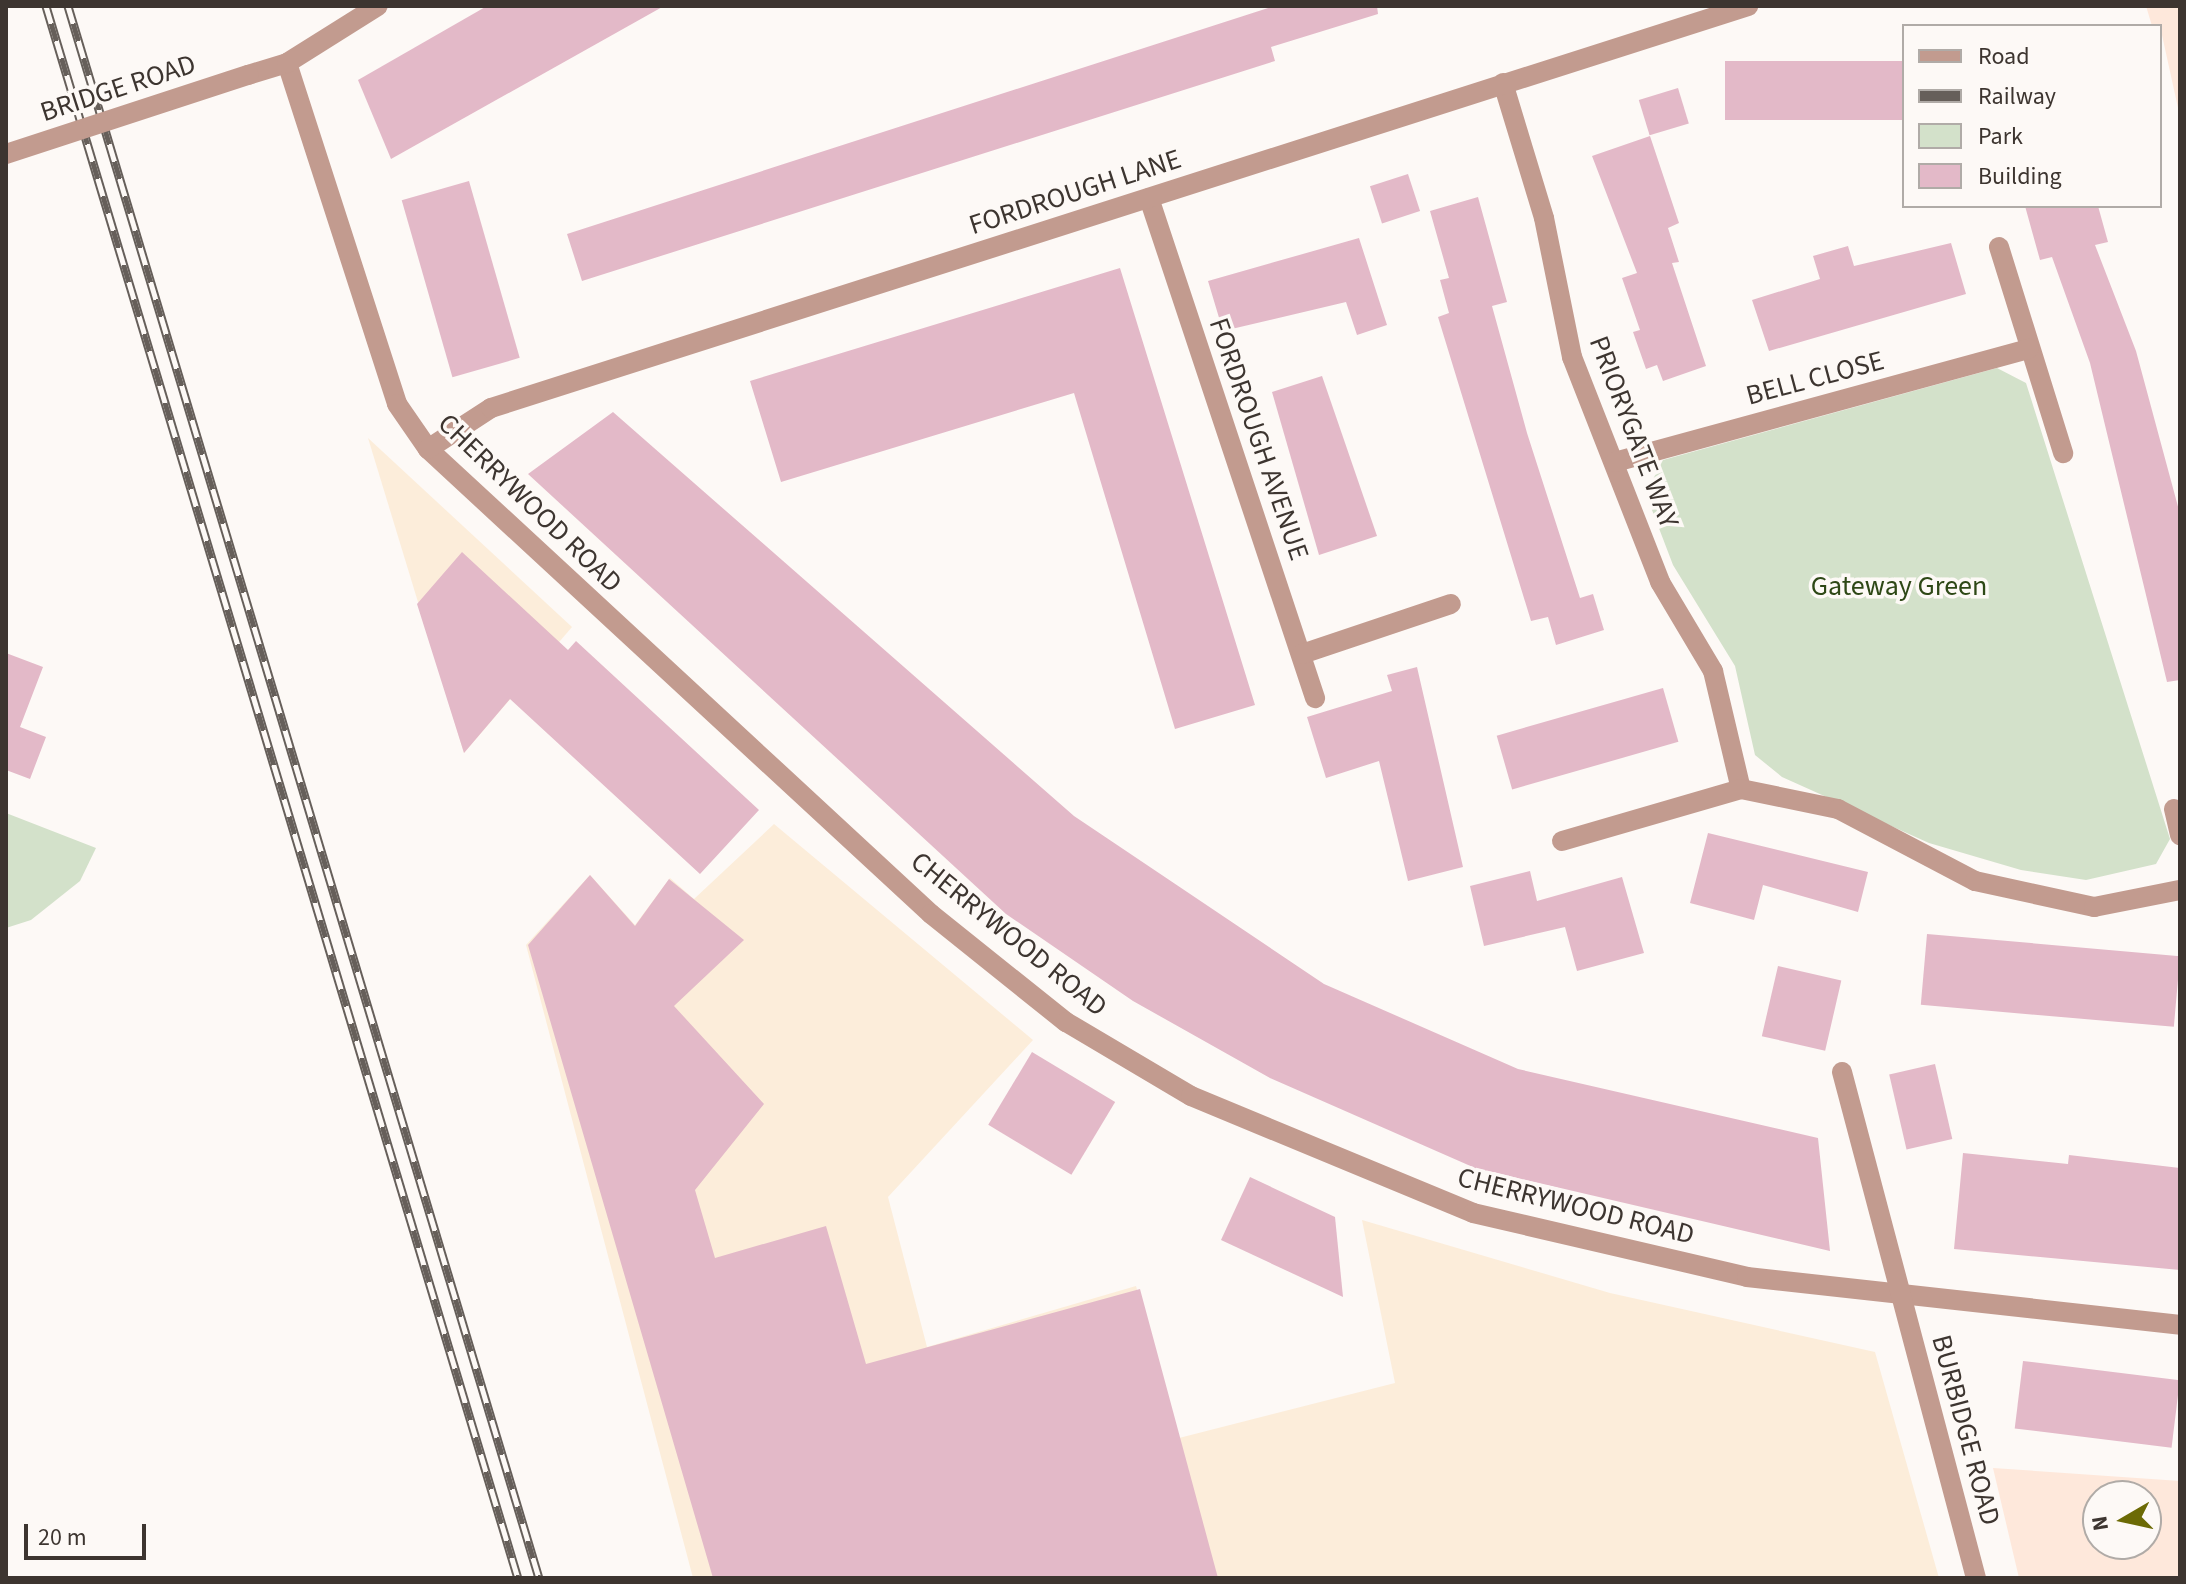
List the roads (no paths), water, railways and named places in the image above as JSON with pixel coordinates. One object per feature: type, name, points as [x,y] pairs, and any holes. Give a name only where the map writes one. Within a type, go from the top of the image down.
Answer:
[{"type":"street","name":"BRIDGE ROAD","points":[[6,154],[287,63],[378,6]]},
{"type":"street","name":"FORDROUGH LANE","points":[[428,449],[491,408],[1748,6]]},
{"type":"street","name":"CHERRYWOOD ROAD","points":[[287,63],[397,404],[428,449],[931,914],[1066,1022],[1179,1088],[1473,1213],[1747,1277],[2180,1325]]},
{"type":"street","name":"PRIORYGATE WAY","points":[[1503,83],[1544,218],[1572,357],[1660,582],[1713,671],[1741,789]]},
{"type":"street","name":"FORDROUGH AVENUE","points":[[1149,198],[1315,698]]},
{"type":"street","points":[[1999,247],[2063,453]]},
{"type":"street","name":"BELL CLOSE","points":[[1615,462],[2029,349]]},
{"type":"street","points":[[1302,654],[1451,604]]},
{"type":"street","points":[[1562,841],[1741,789],[1838,809],[1975,881],[2094,907],[2180,890]]},
{"type":"street","points":[[2174,809],[2180,835]]},
{"type":"street","name":"BURBIDGE ROAD","points":[[1842,1072],[1976,1578]]},
{"type":"railway","points":[[46,6],[518,1578]]},
{"type":"railway","points":[[68,6],[539,1578]]},
{"type":"park label","name":"Gateway Green","points":[[1899,586]]}]
